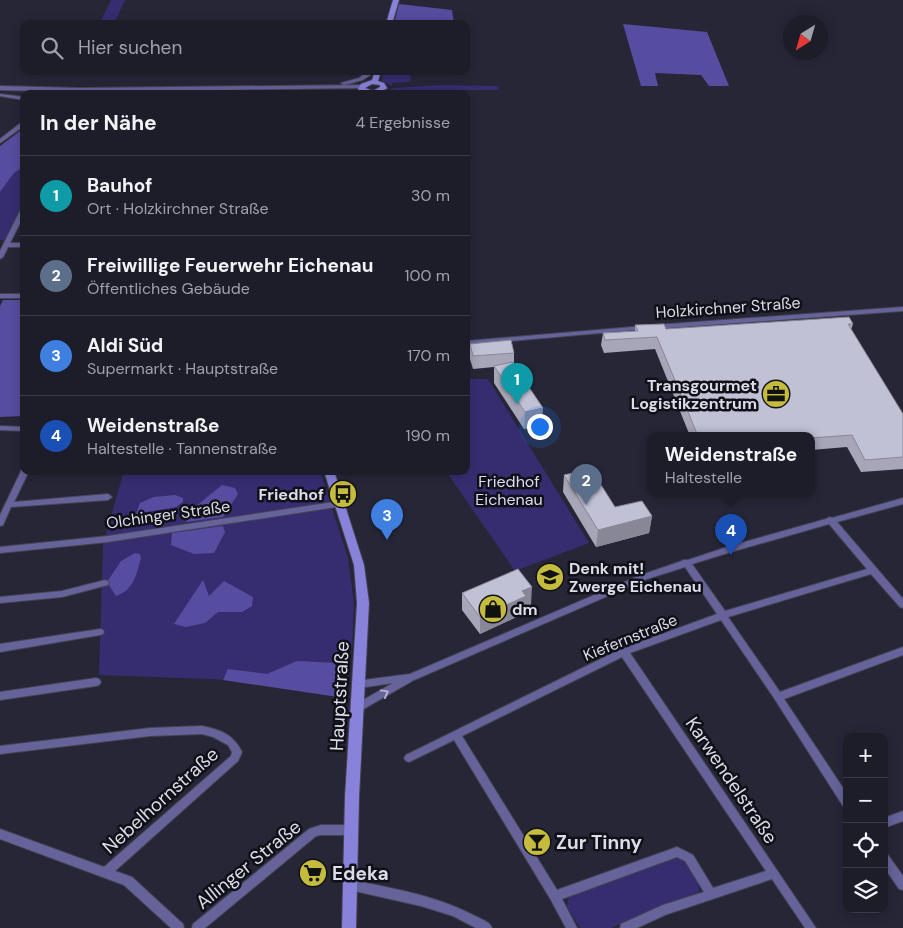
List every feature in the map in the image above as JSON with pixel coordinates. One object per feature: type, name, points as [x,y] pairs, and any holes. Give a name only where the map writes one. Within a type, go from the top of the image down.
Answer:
[{"type":"main road","points":[[390,20],[396,0]]},
{"type":"main road","points":[[375,82],[377,75]]},
{"type":"main road","points":[[362,90],[360,87],[375,82],[382,84],[384,88],[382,90]]},
{"type":"main road","name":"Hauptstraße","points":[[330,475],[359,565],[363,594],[349,928]]},
{"type":"street","points":[[270,88],[296,84],[348,83],[367,75]]},
{"type":"street","points":[[0,88],[80,90],[360,87]]},
{"type":"street","points":[[0,95],[20,98]]},
{"type":"street","points":[[0,141],[20,126]]},
{"type":"street","points":[[0,257],[20,217]]},
{"type":"street","points":[[6,245],[20,245]]},
{"type":"street","points":[[0,296],[20,296]]},
{"type":"street","name":"Holzkirchner Straße","points":[[470,343],[903,308]]},
{"type":"street","points":[[0,428],[20,428]]},
{"type":"street","points":[[0,523],[23,475]]},
{"type":"street","points":[[8,505],[108,497]]},
{"type":"street","points":[[359,707],[411,677],[619,586],[686,562],[903,501]]},
{"type":"street","name":"Olchinger Straße","points":[[0,550],[108,539],[340,504]]},
{"type":"street","points":[[830,520],[903,605]]},
{"type":"street","points":[[686,562],[724,616],[843,797]]},
{"type":"street","name":"Kiefernstraße","points":[[409,758],[624,652],[724,616],[872,570]]},
{"type":"street","points":[[0,600],[62,594],[105,583]]},
{"type":"street","points":[[0,648],[100,632]]},
{"type":"street","points":[[778,697],[903,651]]},
{"type":"street","name":"Karwendelstraße","points":[[624,652],[811,928]]},
{"type":"street","points":[[359,684],[411,677]]},
{"type":"street","points":[[0,696],[96,682]]},
{"type":"street","name":"Nebelhornstraße","points":[[0,750],[150,732],[202,730],[216,734],[231,742],[237,752],[235,758],[106,872]]},
{"type":"street","points":[[456,735],[555,896],[572,928]]},
{"type":"street","points":[[888,822],[903,816]]},
{"type":"street","name":"Allinger Straße","points":[[197,928],[313,832],[322,830],[352,830]]},
{"type":"street","points":[[0,834],[128,880],[179,928]]},
{"type":"street","points":[[555,896],[677,852],[689,858],[711,894]]},
{"type":"street","points":[[888,863],[903,884]]},
{"type":"street","points":[[625,928],[663,910],[774,874]]},
{"type":"street","points":[[350,885],[408,896],[460,914],[487,928]]},
{"type":"green space","points":[[111,0],[125,0],[116,20],[101,20]]},
{"type":"green space","points":[[383,75],[411,75],[410,82],[392,83],[392,86],[382,81]]},
{"type":"green space","points":[[440,85],[498,86],[499,90],[389,90],[394,88]]},
{"type":"green space","points":[[20,169],[20,211],[5,240],[0,240],[0,192],[14,173]]},
{"type":"green space","name":"Friedhof Eichenau","points":[[470,379],[488,379],[589,543],[515,571],[449,475],[470,475]]},
{"type":"green space","points":[[123,475],[321,475],[348,558],[354,603],[352,647],[338,652],[338,663],[263,681],[99,675],[103,544]]},
{"type":"green space","points":[[677,858],[685,863],[696,878],[699,892],[696,894],[650,910],[611,928],[580,928],[567,907],[568,899],[571,896]]},
{"type":"shaded area","points":[[399,4],[452,10],[453,20],[395,20]]},
{"type":"shaded area","points":[[623,24],[707,32],[729,86],[709,86],[701,75],[655,73],[658,86],[641,86]]},
{"type":"shaded area","points":[[20,131],[20,169],[14,173],[0,192],[0,146]]},
{"type":"shaded area","points":[[3,300],[20,300],[20,416],[0,417],[0,306]]},
{"type":"shaded area","points":[[222,485],[235,488],[238,494],[223,517],[186,522],[195,507]]},
{"type":"shaded area","points":[[175,495],[183,498],[183,502],[176,507],[136,514],[140,503],[154,497]]},
{"type":"shaded area","points":[[223,526],[225,532],[214,553],[194,554],[171,545],[172,533]]},
{"type":"shaded area","points":[[135,553],[140,554],[141,558],[131,586],[116,596],[107,582],[121,561]]},
{"type":"shaded area","points":[[203,580],[209,596],[224,581],[253,597],[252,606],[242,612],[218,612],[205,623],[186,627],[174,624]]},
{"type":"shaded area","points":[[297,661],[338,663],[338,697],[223,680],[228,669],[267,674]]},
{"type":"building","name":"Transgourmet Logistikzentrum","points":[[849,317],[853,324],[848,324],[903,414],[903,457],[865,460],[852,435],[815,438],[815,432],[696,432],[657,337],[605,340],[603,333],[638,331],[635,325],[664,324],[666,329]]},
{"type":"building","points":[[511,340],[514,353],[473,356],[470,344]]},
{"type":"building","points":[[512,362],[543,408],[525,412],[494,366]]},
{"type":"building","points":[[591,469],[615,507],[642,501],[652,516],[598,530],[564,475]]},
{"type":"building","points":[[518,569],[532,587],[522,591],[526,596],[480,617],[462,593]]},
{"type":"place","name":"Transgourmet Logistikzentrum","points":[[776,394]]},
{"type":"place","name":"Bauhof","points":[[517,404]]},
{"type":"place","name":"Friedhof","points":[[343,494]]},
{"type":"place","name":"Freiwillige Feuerwehr Eichenau","points":[[586,505]]},
{"type":"place","name":"Aldi Süd","points":[[387,540]]},
{"type":"place","name":"Weidenstraße","points":[[731,555]]},
{"type":"place","name":"Denk mit! Zwerge Eichenau","points":[[550,577]]},
{"type":"place","name":"dm","points":[[493,609]]},
{"type":"place","name":"Zur Tinny","points":[[537,842]]},
{"type":"place","name":"Edeka","points":[[313,873]]}]
